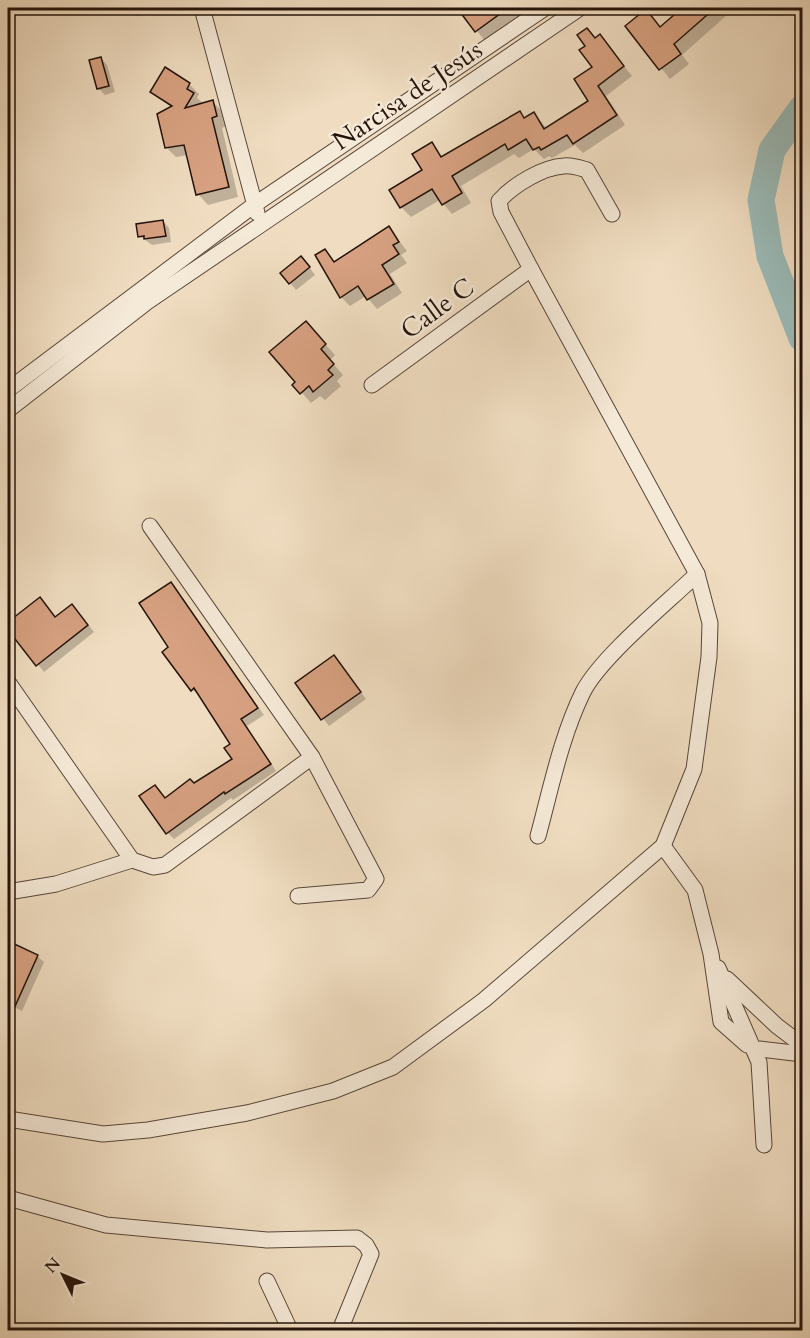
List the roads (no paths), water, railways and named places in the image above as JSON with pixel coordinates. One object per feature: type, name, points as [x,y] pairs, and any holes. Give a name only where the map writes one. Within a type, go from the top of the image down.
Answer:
[{"type":"street","points":[[202,8],[254,205],[261,222]]},
{"type":"street","name":"Narcisa de Jesús","points":[[8,410],[254,205],[545,8]]},
{"type":"street","name":"Narcisa de Jesús","points":[[8,390],[143,296],[261,222],[580,8]]},
{"type":"street","points":[[8,1119],[103,1134],[148,1130],[258,1110],[333,1091],[383,1071],[484,1000],[663,846],[694,769],[709,657],[710,623],[697,574],[531,269],[501,212],[499,201],[510,188],[554,167],[567,165],[587,170],[612,214]]},
{"type":"street","name":"Calle C","points":[[372,385],[531,269]]},
{"type":"street","points":[[150,526],[312,757],[376,879],[368,890],[298,896]]},
{"type":"street","points":[[538,836],[559,755],[584,691],[613,655],[697,574]]},
{"type":"street","points":[[8,682],[132,860]]},
{"type":"street","points":[[8,892],[56,885],[132,860],[153,867],[165,865],[312,757]]},
{"type":"street","points":[[663,846],[695,890],[711,954],[721,1022],[754,1047],[802,1054]]},
{"type":"street","points":[[711,954],[759,1062],[764,1145]]},
{"type":"street","points":[[720,973],[777,1026],[802,1045]]},
{"type":"street","points":[[8,1198],[106,1225],[267,1240],[357,1238],[366,1245],[371,1254],[340,1330]]},
{"type":"street","points":[[267,1281],[290,1330]]},
{"type":"waterway","points":[[802,108],[772,150],[761,200],[770,256],[802,338]]}]
